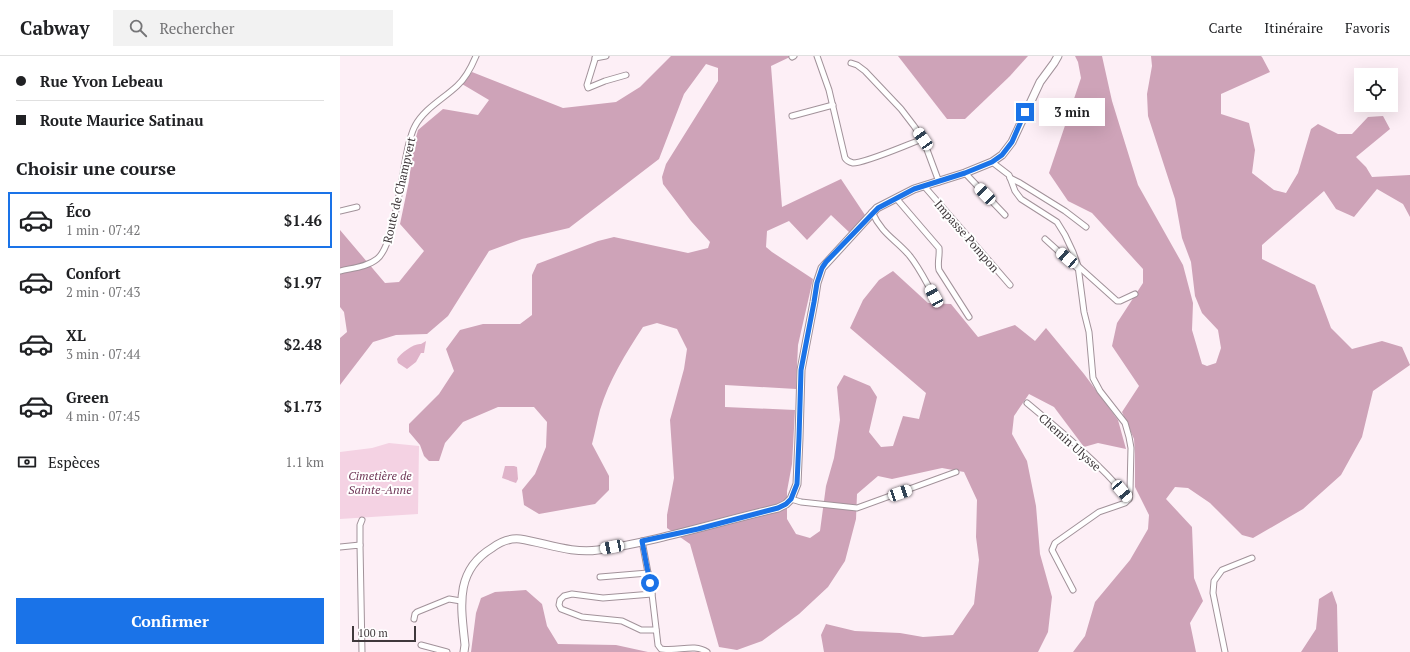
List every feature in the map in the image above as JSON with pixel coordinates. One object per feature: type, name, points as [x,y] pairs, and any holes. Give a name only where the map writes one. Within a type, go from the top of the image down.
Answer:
[{"type":"main road","points":[[464,652],[465,645],[461,601],[465,579],[470,567],[488,550],[508,540],[520,539],[588,551],[698,529],[778,508],[786,504],[791,499],[797,484],[801,370],[817,283],[822,268],[872,212],[878,208],[914,189],[965,173],[992,162],[1002,155],[1012,142],[1040,82],[1058,56]]},
{"type":"street","name":"Route de Champvert","points":[[340,271],[366,265],[375,260],[382,253],[391,231],[407,153],[414,128],[424,114],[464,78],[476,56]]},
{"type":"street","points":[[606,56],[596,57],[586,85],[588,88],[626,75]]},
{"type":"street","points":[[817,56],[825,75],[847,161],[852,163],[866,160],[923,139]]},
{"type":"street","points":[[851,63],[865,70],[901,109],[923,139],[939,182]]},
{"type":"street","points":[[792,116],[833,105]]},
{"type":"street","points":[[992,162],[1010,178],[1065,211],[1086,227]]},
{"type":"street","points":[[965,173],[1005,215]]},
{"type":"street","points":[[1010,178],[1017,196],[1052,218],[1060,226],[1073,252],[1078,267],[1084,312],[1089,332],[1094,378],[1100,391],[1125,423],[1131,448],[1129,499],[1099,512],[1055,543],[1052,547],[1052,550],[1073,590]]},
{"type":"street","name":"Impasse Pompon","points":[[924,186],[1010,285]]},
{"type":"street","points":[[896,198],[938,248],[939,270],[969,317]]},
{"type":"street","points":[[340,211],[357,207]]},
{"type":"street","points":[[872,212],[882,229],[905,251],[917,266],[934,296]]},
{"type":"street","points":[[1045,239],[1117,301],[1135,294]]},
{"type":"street","name":"Chemin Ulysse","points":[[1027,403],[1115,482],[1129,499]]},
{"type":"street","points":[[791,499],[801,502],[857,508],[956,472]]},
{"type":"street","points":[[362,520],[360,525],[362,652]]},
{"type":"street","points":[[642,541],[652,594],[658,645],[661,649],[669,650],[697,647],[707,652]]},
{"type":"street","points":[[340,547],[360,545]]},
{"type":"street","points":[[1225,652],[1213,593],[1214,581],[1222,570],[1252,558]]},
{"type":"street","points":[[600,577],[648,573]]},
{"type":"street","points":[[652,594],[604,598],[572,594],[564,596],[560,600],[559,605],[561,609],[582,617],[622,621],[641,630],[656,630]]},
{"type":"street","points":[[414,619],[417,612],[449,599],[461,601]]},
{"type":"street","points":[[421,645],[447,652]]},
{"type":"green space","name":"Cimetière de Sainte-Anne","points":[[389,443],[419,446],[418,514],[340,519],[340,452],[372,448]]},
{"type":"shaded area","points":[[671,56],[792,56],[771,66],[782,207],[841,179],[865,215],[850,233],[831,215],[807,240],[789,221],[767,231],[766,247],[813,279],[798,345],[796,389],[725,385],[725,407],[795,410],[792,464],[787,491],[787,519],[796,534],[810,538],[820,531],[826,486],[834,458],[840,420],[837,387],[844,375],[870,386],[877,397],[869,432],[881,447],[893,446],[903,416],[919,419],[926,393],[850,328],[863,300],[879,280],[893,271],[928,303],[951,304],[978,337],[1015,325],[1035,341],[1046,328],[1084,374],[1118,420],[1126,449],[1098,443],[1084,447],[1054,407],[1029,394],[1014,416],[1012,434],[1027,461],[1036,506],[1040,554],[1052,597],[1048,632],[1038,652],[824,652],[821,635],[826,624],[855,631],[900,633],[923,637],[953,635],[974,604],[979,560],[976,537],[977,500],[964,472],[942,468],[892,479],[878,476],[857,494],[856,519],[845,561],[828,587],[799,614],[762,641],[737,650],[719,647],[690,544],[667,528],[667,515],[674,478],[670,420],[684,369],[687,349],[677,329],[657,323],[643,327],[613,377],[600,410],[592,444],[609,476],[609,490],[595,504],[539,514],[524,505],[522,490],[535,474],[546,447],[547,422],[534,407],[498,407],[463,422],[445,443],[439,461],[429,461],[424,456],[420,445],[409,432],[409,424],[439,394],[454,371],[446,349],[460,330],[483,324],[520,324],[532,315],[532,275],[537,264],[598,241],[614,237],[688,253],[708,248],[710,242],[691,221],[663,184],[662,177],[666,164],[718,81],[718,68],[706,64],[684,94],[659,159],[569,228],[522,239],[489,251],[448,316],[427,334],[396,335],[373,342],[340,385],[340,338],[347,332],[344,312],[340,307],[340,230],[385,283],[399,282],[424,251],[400,224],[409,181],[413,148],[418,130],[443,109],[478,115],[489,100],[462,84],[472,72],[563,108],[616,102],[640,87]]},
{"type":"shaded area","points":[[898,56],[1028,56],[1010,76],[965,119],[947,119]]},
{"type":"shaded area","points":[[1075,56],[1102,56],[1112,101],[1138,185],[1183,265],[1193,303],[1192,330],[1202,364],[1207,366],[1216,363],[1221,348],[1218,330],[1202,313],[1195,296],[1191,262],[1182,238],[1175,199],[1148,116],[1147,94],[1152,66],[1151,56],[1262,57],[1270,72],[1221,94],[1221,114],[1249,123],[1255,150],[1252,173],[1274,190],[1286,193],[1298,173],[1311,129],[1318,124],[1338,134],[1352,134],[1368,117],[1383,116],[1390,129],[1356,157],[1366,167],[1372,177],[1410,175],[1410,217],[1403,204],[1377,189],[1354,217],[1336,209],[1324,191],[1262,245],[1262,259],[1315,285],[1331,328],[1352,349],[1382,341],[1402,347],[1410,365],[1373,391],[1362,437],[1341,475],[1303,509],[1253,538],[1242,535],[1210,503],[1188,488],[1175,487],[1166,499],[1192,527],[1194,578],[1203,601],[1190,623],[1196,652],[1073,652],[1085,636],[1095,602],[1130,560],[1148,529],[1149,515],[1135,487],[1134,439],[1122,412],[1139,386],[1112,346],[1117,323],[1143,283],[1143,269],[1092,213],[1068,201],[1049,173],[1081,78],[1078,62]]},
{"type":"shaded area","points":[[426,341],[424,353],[421,353],[416,362],[407,369],[398,363],[397,359],[405,351]]},
{"type":"shaded area","points":[[505,466],[517,467],[518,479],[516,483],[502,478]]},
{"type":"shaded area","points":[[526,590],[542,604],[547,626],[558,644],[616,645],[648,652],[471,652],[476,613],[481,598],[495,592]]},
{"type":"shaded area","points":[[1332,591],[1337,605],[1338,652],[1301,652],[1316,629],[1319,599]]},
{"type":"route","points":[[650,583],[642,541],[661,538],[778,508],[786,504],[791,499],[797,484],[801,370],[817,283],[822,268],[826,262],[872,212],[878,208],[914,189],[965,173],[992,162],[1002,155],[1012,142],[1025,112]]}]
